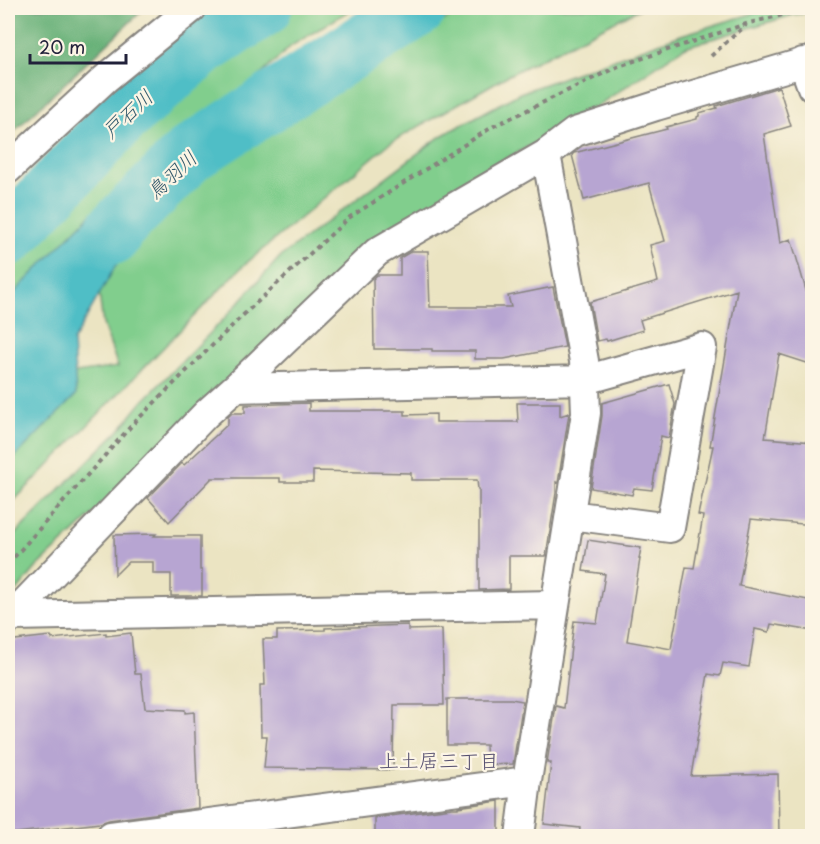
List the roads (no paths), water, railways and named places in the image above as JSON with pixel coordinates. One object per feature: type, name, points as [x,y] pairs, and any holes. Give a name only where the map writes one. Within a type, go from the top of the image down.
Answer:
[{"type":"street","points":[[8,169],[105,79],[192,8]]},
{"type":"street","points":[[10,618],[206,414],[377,252],[546,154],[575,132],[810,70]]},
{"type":"street","points":[[520,837],[586,413],[584,360],[546,154]]},
{"type":"street","points":[[235,388],[585,380],[702,346],[670,528],[570,515]]},
{"type":"street","points":[[10,618],[555,605]]},
{"type":"street","points":[[111,837],[527,781]]},
{"type":"water","points":[[169,172],[73,341],[76,395],[8,464],[8,299],[92,213]]},
{"type":"waterway","name":"戸石川","points":[[8,237],[122,117],[201,48],[263,8]]},
{"type":"waterway","name":"鳥羽川","points":[[112,236],[116,228],[190,154],[418,8]]},
{"type":"district","name":"上土居三丁目","points":[[439,761]]}]
